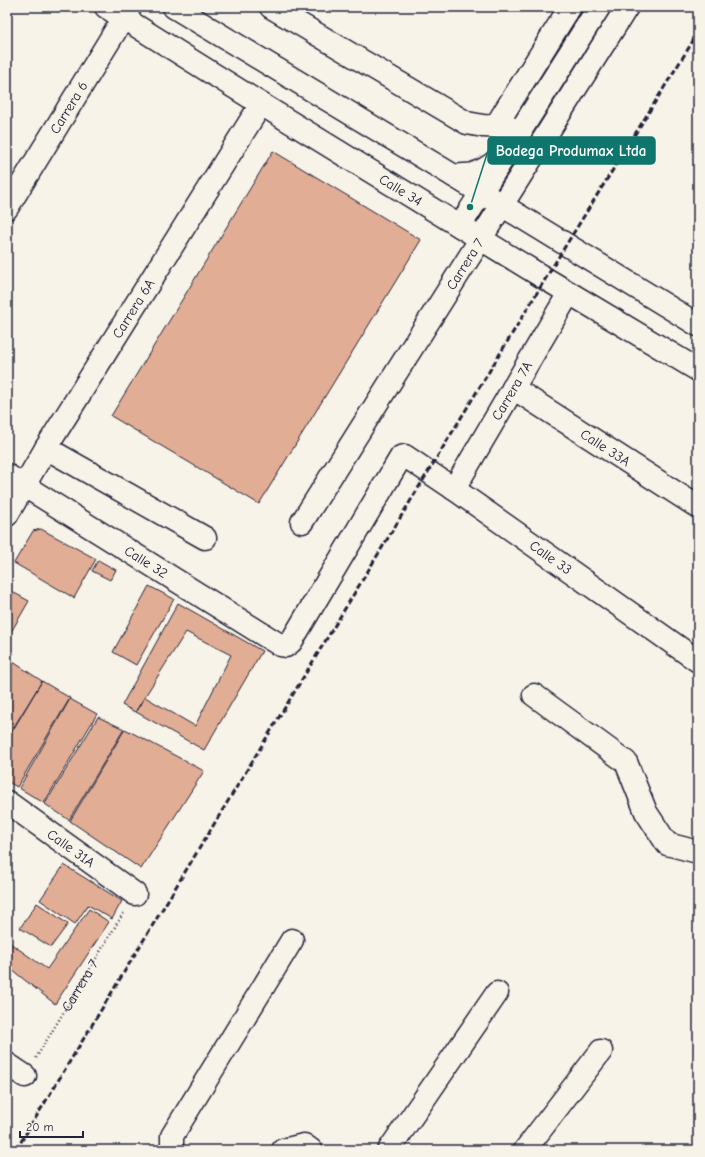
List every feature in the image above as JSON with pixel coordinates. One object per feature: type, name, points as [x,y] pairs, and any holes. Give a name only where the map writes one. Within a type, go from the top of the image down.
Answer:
[{"type":"street","points":[[174,7],[698,325]]},
{"type":"street","points":[[271,7],[467,123],[506,127],[516,138],[501,158],[488,168],[473,174],[454,176]]},
{"type":"street","points":[[495,127],[570,7]]},
{"type":"street","name":"Carrera 7","points":[[460,226],[599,7]]},
{"type":"street","name":"Carrera 7","points":[[302,522],[627,7]]},
{"type":"street","name":"Calle 34","points":[[120,11],[261,104],[569,293],[698,370]]},
{"type":"street","name":"Carrera 6","points":[[10,197],[120,11]]},
{"type":"street","name":"Carrera 6A","points":[[7,515],[16,480],[46,448],[261,104]]},
{"type":"street","name":"Carrera 7A","points":[[454,489],[569,293]]},
{"type":"street","name":"Calle 33A","points":[[513,388],[698,507]]},
{"type":"street","points":[[46,448],[205,538]]},
{"type":"street","name":"Calle 33","points":[[286,646],[291,642],[397,463],[403,456],[454,489],[698,661]]},
{"type":"street","name":"Calle 32","points":[[16,480],[273,641],[280,645],[286,646]]},
{"type":"street","points":[[534,694],[626,762],[646,812],[667,844],[698,852]]},
{"type":"street","name":"Calle 31A","points":[[7,802],[135,894]]},
{"type":"street","points":[[172,1150],[172,1136],[292,940]]},
{"type":"street","points":[[389,1150],[497,993]]},
{"type":"street","points":[[525,1150],[601,1051]]},
{"type":"street","points":[[7,1064],[25,1076]]},
{"type":"street","points":[[283,1150],[304,1145],[311,1150]]},
{"type":"path","name":"Carrera 7","points":[[25,1076],[135,894]]},
{"type":"building","points":[[273,151],[421,240],[259,504],[111,416]]},
{"type":"building","points":[[41,529],[96,559],[74,598],[14,563],[33,531]]},
{"type":"building","points":[[98,560],[116,570],[110,580],[92,571]]},
{"type":"building","points":[[149,586],[174,599],[136,665],[113,652]]},
{"type":"building","points":[[7,589],[29,601],[7,639]]},
{"type":"building","points":[[178,603],[262,651],[204,750],[136,712],[145,697],[195,726],[231,655],[186,632],[135,712],[122,705]]},
{"type":"building","points":[[7,658],[42,681],[7,738]]},
{"type":"building","points":[[42,681],[70,698],[17,787],[7,781],[7,740]]},
{"type":"building","points":[[70,699],[97,714],[44,803],[19,788]]},
{"type":"building","points":[[98,717],[124,729],[69,820],[45,804]]},
{"type":"building","points":[[125,729],[204,771],[141,869],[70,821]]},
{"type":"building","points":[[64,865],[122,901],[112,919],[88,905],[75,924],[40,900]]},
{"type":"building","points":[[37,903],[68,924],[51,947],[20,928]]},
{"type":"building","points":[[89,909],[109,922],[55,1004],[7,966],[7,941],[47,969]]},
{"type":"railway","points":[[16,1150],[566,245],[698,33]]},
{"type":"place","name":"Bodega Produmax Ltda","points":[[470,207]]}]
